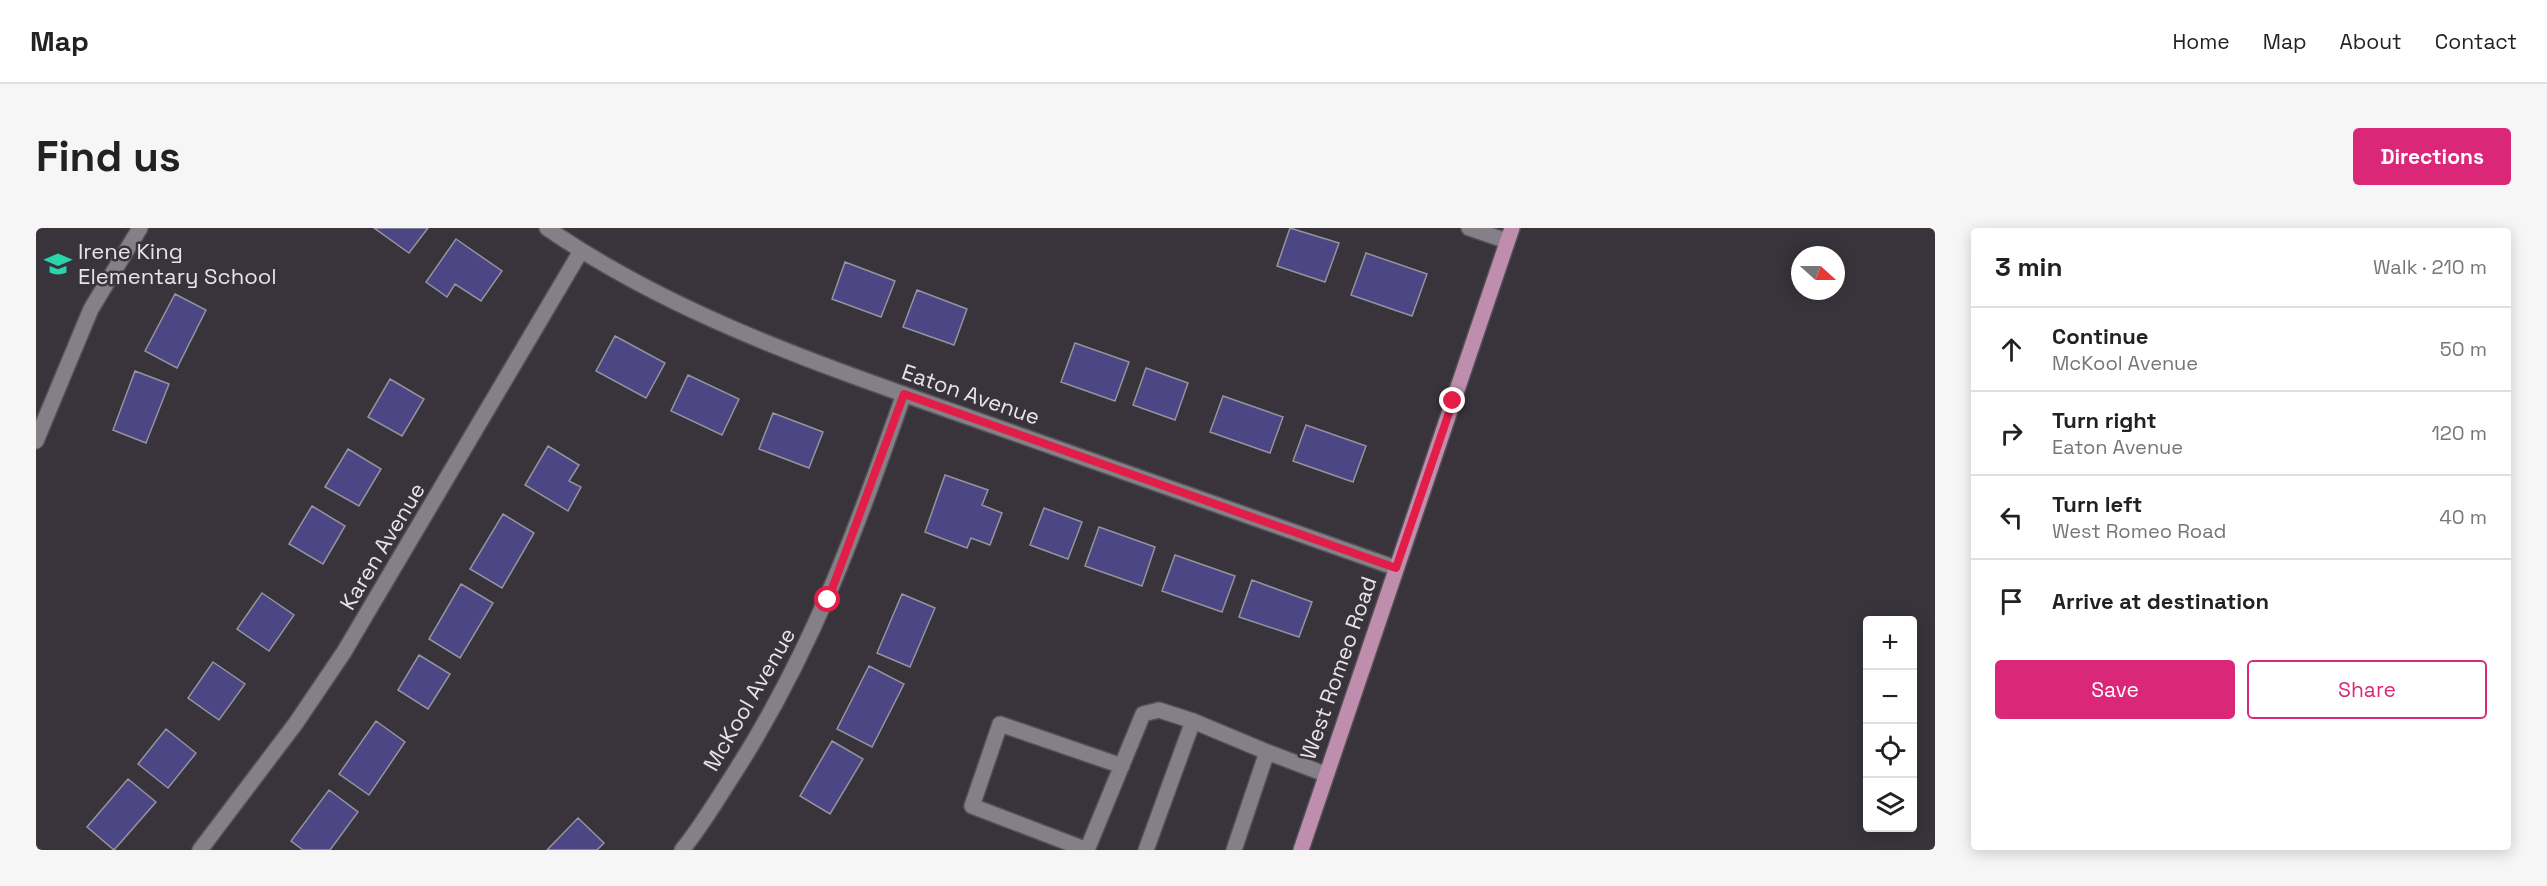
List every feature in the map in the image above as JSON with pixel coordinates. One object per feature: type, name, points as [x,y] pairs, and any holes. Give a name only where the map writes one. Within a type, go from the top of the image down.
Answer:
[{"type":"main road","name":"West Romeo Road","points":[[1301,850],[1510,235]]},
{"type":"street","points":[[36,441],[92,309],[140,228]]},
{"type":"street","name":"Eaton Avenue","points":[[546,228],[581,251],[684,307],[792,354],[1396,568]]},
{"type":"street","points":[[1469,228],[1510,235]]},
{"type":"street","name":"Karen Avenue","points":[[200,850],[296,723],[344,652],[581,251]]},
{"type":"street","name":"McKool Avenue","points":[[682,850],[751,747],[799,663],[832,590],[904,394]]},
{"type":"street","points":[[1122,766],[1000,724],[972,806],[1088,850],[1122,766],[1143,714],[1159,710],[1193,720],[1267,752],[1326,774]]},
{"type":"street","points":[[1146,850],[1193,720]]},
{"type":"street","points":[[1234,850],[1267,752]]},
{"type":"building","points":[[374,228],[428,228],[409,253]]},
{"type":"building","points":[[1290,228],[1339,243],[1325,282],[1277,266]]},
{"type":"building","points":[[456,239],[502,271],[481,301],[455,284],[447,297],[426,282]]},
{"type":"building","points":[[1366,253],[1427,274],[1412,316],[1351,295]]},
{"type":"building","points":[[845,262],[895,281],[881,317],[832,299]]},
{"type":"building","points":[[917,290],[967,309],[954,345],[903,327]]},
{"type":"building","points":[[175,294],[206,310],[177,368],[145,351]]},
{"type":"building","points":[[615,336],[665,363],[646,398],[596,371]]},
{"type":"building","points":[[1075,343],[1129,362],[1115,401],[1061,382]]},
{"type":"building","points":[[1146,368],[1188,383],[1175,420],[1133,405]]},
{"type":"building","points":[[135,371],[169,384],[146,443],[113,430]]},
{"type":"building","points":[[688,375],[739,399],[722,435],[671,411]]},
{"type":"building","points":[[390,379],[424,399],[402,436],[368,417]]},
{"type":"building","points":[[1223,396],[1283,417],[1270,453],[1210,432]]},
{"type":"building","points":[[773,413],[823,432],[809,468],[759,449]]},
{"type":"building","points":[[1306,425],[1366,446],[1353,482],[1293,461]]},
{"type":"building","points":[[548,446],[579,465],[569,481],[581,487],[568,511],[525,485]]},
{"type":"building","points":[[348,449],[381,469],[359,506],[325,487]]},
{"type":"building","points":[[945,475],[988,490],[982,505],[1002,513],[990,545],[971,538],[967,548],[925,532]]},
{"type":"building","points":[[312,506],[345,526],[323,564],[289,544]]},
{"type":"building","points":[[1044,508],[1082,522],[1068,559],[1030,545]]},
{"type":"building","points":[[503,514],[534,533],[502,588],[470,569]]},
{"type":"building","points":[[1099,527],[1155,547],[1142,586],[1085,566]]},
{"type":"building","points":[[1175,555],[1235,576],[1222,612],[1162,591]]},
{"type":"building","points":[[1252,580],[1312,602],[1299,637],[1239,617]]},
{"type":"building","points":[[461,584],[493,603],[460,658],[429,639]]},
{"type":"building","points":[[262,593],[294,615],[269,651],[237,629]]},
{"type":"building","points":[[902,594],[935,608],[910,667],[877,653]]},
{"type":"building","points":[[419,655],[450,674],[428,709],[398,690]]},
{"type":"building","points":[[213,662],[245,684],[219,720],[188,698]]},
{"type":"building","points":[[869,666],[904,684],[872,747],[837,729]]},
{"type":"building","points":[[376,721],[405,742],[369,795],[339,774]]},
{"type":"building","points":[[166,729],[196,753],[168,788],[138,764]]},
{"type":"building","points":[[832,741],[863,759],[830,814],[800,796]]},
{"type":"building","points":[[128,779],[156,802],[114,850],[87,827]]},
{"type":"building","points":[[329,790],[358,812],[330,850],[303,850],[291,841]]},
{"type":"building","points":[[578,818],[604,843],[597,850],[547,850]]},
{"type":"place","name":"Irene King Elementary School","points":[[58,264]]},
{"type":"route","points":[[828,600],[904,394],[1396,568],[1453,401]]}]
